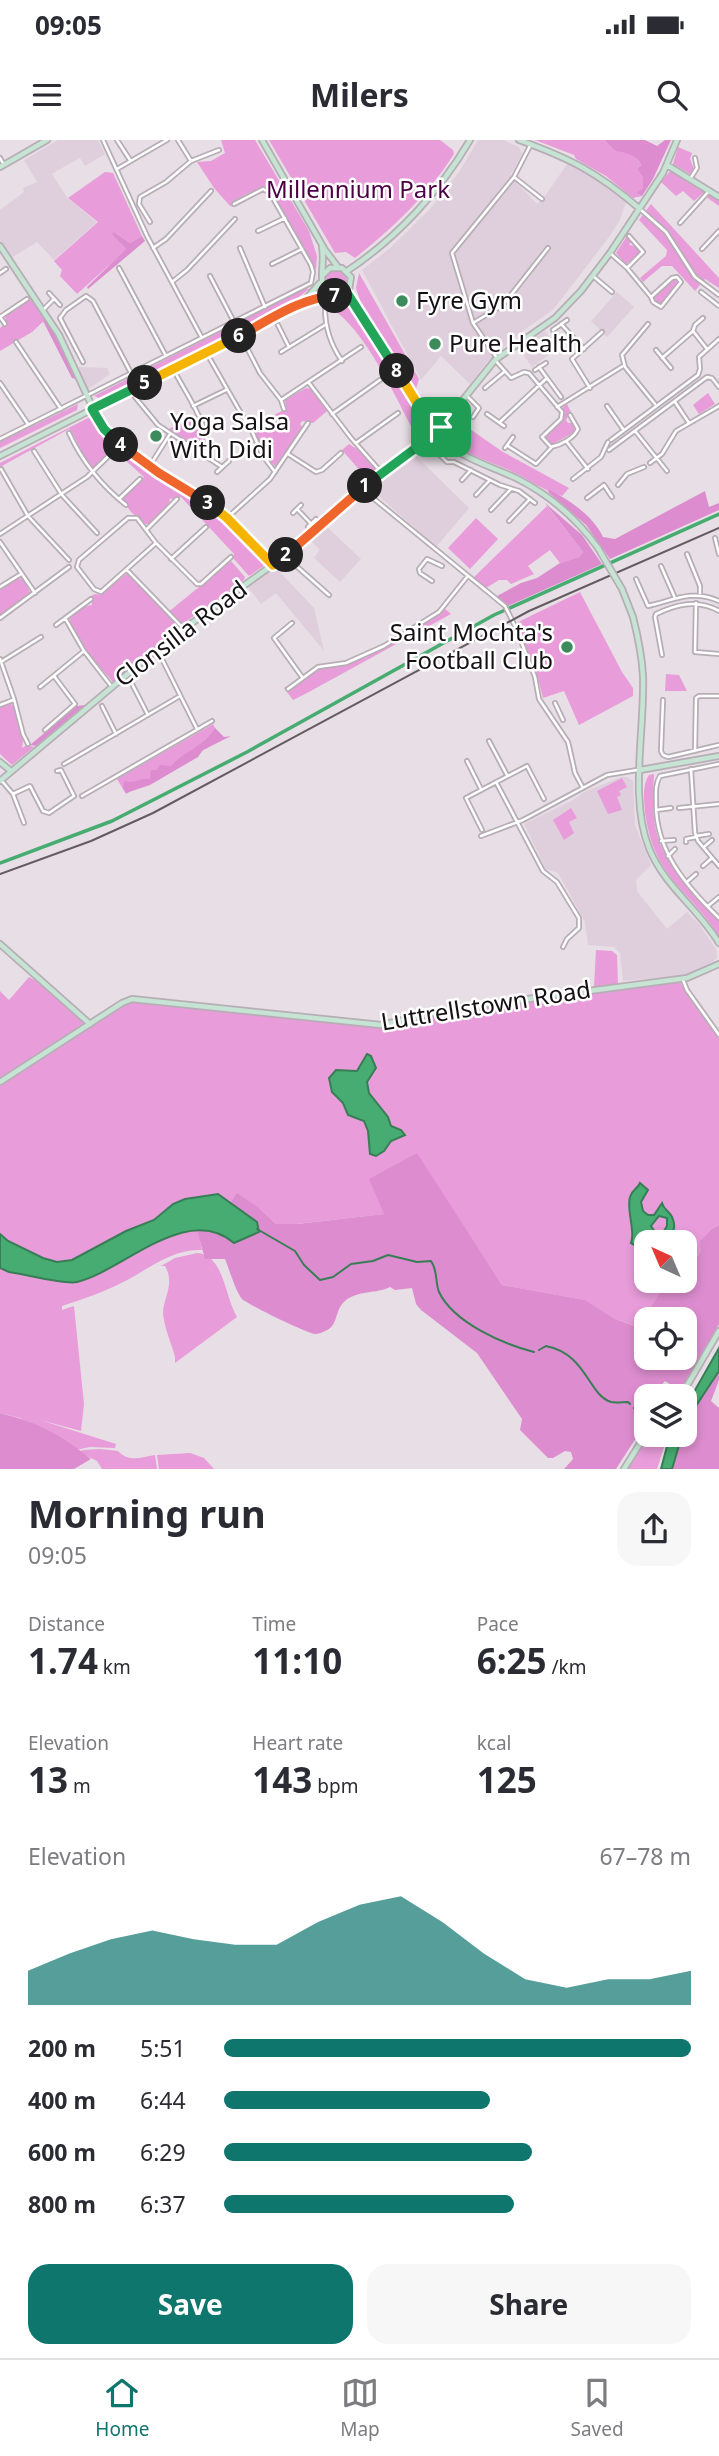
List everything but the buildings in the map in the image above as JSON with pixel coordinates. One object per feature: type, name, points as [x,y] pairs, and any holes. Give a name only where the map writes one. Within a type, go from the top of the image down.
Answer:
[{"type":"street","points":[[0,158],[2,166],[47,140]]},
{"type":"street","points":[[103,140],[153,248],[202,338]]},
{"type":"street","points":[[117,140],[130,160]]},
{"type":"street","points":[[157,140],[160,145]]},
{"type":"street","points":[[117,169],[167,140]]},
{"type":"street","points":[[178,140],[191,161]]},
{"type":"street","points":[[262,140],[338,267]]},
{"type":"street","points":[[347,271],[391,236],[430,197],[470,140]]},
{"type":"street","points":[[519,140],[580,164],[604,179],[666,233],[692,274],[719,295]]},
{"type":"street","points":[[441,427],[496,359],[555,318],[593,275],[640,209],[667,165],[677,140]]},
{"type":"street","points":[[531,145],[514,177],[452,253],[473,323],[504,371],[513,379],[522,373],[528,373],[562,413],[562,417],[540,437],[551,447]]},
{"type":"street","points":[[150,222],[139,201],[140,197],[166,182],[191,161],[219,150]]},
{"type":"street","points":[[691,178],[697,167],[695,158]]},
{"type":"street","points":[[667,165],[719,197]]},
{"type":"street","points":[[514,177],[542,199]]},
{"type":"street","points":[[0,439],[311,283],[313,272],[270,192],[263,189],[234,204]]},
{"type":"street","points":[[153,248],[162,243],[211,191]]},
{"type":"street","points":[[680,223],[709,191]]},
{"type":"street","points":[[628,198],[639,200],[647,197]]},
{"type":"street","points":[[258,231],[285,218]]},
{"type":"street","points":[[172,282],[236,219]]},
{"type":"street","points":[[702,249],[719,231]]},
{"type":"street","points":[[627,268],[643,252],[629,236]]},
{"type":"street","points":[[299,305],[321,282],[324,274],[322,243]]},
{"type":"street","points":[[0,246],[59,335],[92,409],[104,429],[149,467],[227,518],[273,565]]},
{"type":"street","points":[[240,248],[265,307]]},
{"type":"street","points":[[473,323],[503,305],[548,248]]},
{"type":"street","points":[[272,264],[302,249]]},
{"type":"street","points":[[610,253],[627,268],[655,304],[661,307],[681,282],[677,277],[672,278],[650,297]]},
{"type":"street","points":[[324,274],[330,268],[338,267],[347,271],[351,282],[346,293]]},
{"type":"street","points":[[119,268],[166,356]]},
{"type":"street","points":[[0,273],[6,269]]},
{"type":"street","points":[[593,275],[611,292]]},
{"type":"street","points":[[210,276],[234,322]]},
{"type":"street","points":[[321,282],[324,291],[332,296]]},
{"type":"street","points":[[701,292],[719,306]]},
{"type":"street","points":[[709,299],[715,292]]},
{"type":"street","points":[[49,293],[60,305]]},
{"type":"street","points":[[0,456],[299,305],[346,293]]},
{"type":"street","points":[[346,293],[362,314],[420,410],[429,438],[440,438],[443,432],[441,427]]},
{"type":"street","points":[[83,362],[60,318],[66,310],[86,296],[93,301],[131,373]]},
{"type":"street","points":[[5,324],[0,317],[27,299]]},
{"type":"street","points":[[44,309],[54,299]]},
{"type":"street","points":[[325,308],[325,325],[333,348],[342,361]]},
{"type":"street","points":[[662,358],[693,331],[703,317]]},
{"type":"street","points":[[553,330],[567,320]]},
{"type":"street","points":[[561,324],[584,349]]},
{"type":"street","points":[[648,324],[623,352],[624,366],[656,405]]},
{"type":"street","points":[[278,325],[289,347]]},
{"type":"street","points":[[281,352],[325,325]]},
{"type":"street","points":[[693,331],[707,349]]},
{"type":"street","points":[[590,388],[571,360],[601,334],[603,340]]},
{"type":"street","points":[[573,479],[603,454],[609,441],[698,375],[699,357],[719,339]]},
{"type":"street","points":[[16,342],[61,409]]},
{"type":"street","points":[[244,342],[284,409]]},
{"type":"street","points":[[281,400],[361,347]]},
{"type":"street","points":[[656,350],[671,368]]},
{"type":"street","points":[[210,359],[246,422]]},
{"type":"street","points":[[546,363],[537,369],[559,395],[563,389]]},
{"type":"street","points":[[557,407],[624,366]]},
{"type":"street","points":[[485,386],[504,371]]},
{"type":"street","points":[[177,376],[208,439],[205,456]]},
{"type":"street","points":[[609,450],[707,377],[712,378],[719,387]]},
{"type":"street","points":[[487,414],[502,424],[547,379]]},
{"type":"street","points":[[332,414],[380,380]]},
{"type":"street","points":[[0,383],[29,425]]},
{"type":"street","points":[[309,383],[382,473]]},
{"type":"street","points":[[193,406],[226,390]]},
{"type":"street","points":[[135,397],[149,416],[170,434],[222,467]]},
{"type":"street","points":[[467,397],[479,408],[473,417]]},
{"type":"street","points":[[675,402],[689,423]]},
{"type":"street","points":[[607,406],[624,430]]},
{"type":"street","points":[[650,463],[664,452],[676,431],[719,406]]},
{"type":"street","points":[[420,410],[435,425],[441,427]]},
{"type":"street","points":[[356,443],[398,413]]},
{"type":"street","points":[[513,438],[506,447],[536,464],[551,447],[566,441],[580,430],[570,418]]},
{"type":"street","points":[[227,518],[275,472],[305,424]]},
{"type":"street","points":[[428,431],[435,425]]},
{"type":"street","points":[[251,429],[265,460],[275,472]]},
{"type":"street","points":[[635,431],[667,471]]},
{"type":"street","points":[[69,433],[80,456],[126,505]]},
{"type":"street","points":[[149,467],[170,434]]},
{"type":"street","name":"Clonsilla Road","points":[[0,780],[183,628],[285,556],[362,489],[429,438]]},
{"type":"street","points":[[440,438],[465,457],[504,473],[550,499],[576,522],[598,548],[622,589],[639,639],[643,675],[640,818],[649,848],[665,877],[706,923],[719,943]]},
{"type":"street","points":[[566,441],[588,468]]},
{"type":"street","points":[[0,534],[94,472],[120,445]]},
{"type":"street","points":[[434,449],[447,462],[454,462],[500,485],[512,488],[535,503]]},
{"type":"street","points":[[34,451],[62,495],[97,533]]},
{"type":"street","points":[[288,454],[316,472],[341,453]]},
{"type":"street","points":[[217,472],[229,461]]},
{"type":"street","points":[[618,485],[627,474],[644,467]]},
{"type":"street","points":[[1,469],[29,516],[69,560]]},
{"type":"street","points":[[462,480],[471,470]]},
{"type":"street","points":[[500,485],[504,473]]},
{"type":"street","points":[[119,499],[140,479]]},
{"type":"street","points":[[477,495],[491,480]]},
{"type":"street","points":[[587,498],[603,485],[612,497]]},
{"type":"street","points":[[491,510],[512,488]]},
{"type":"street","points":[[362,489],[505,606],[535,677],[539,699],[568,742],[575,773],[583,788]]},
{"type":"street","points":[[146,530],[172,501],[177,499]]},
{"type":"street","points":[[509,520],[530,499]]},
{"type":"street","points":[[293,513],[302,505]]},
{"type":"street","points":[[297,509],[309,525],[316,529]]},
{"type":"street","points":[[156,544],[99,592],[77,565],[79,560],[130,517],[137,518],[156,544],[196,584],[200,585],[231,557]]},
{"type":"street","points":[[309,525],[316,519]]},
{"type":"street","points":[[171,559],[206,527]]},
{"type":"street","points":[[715,537],[719,554]]},
{"type":"street","points":[[0,542],[35,593]]},
{"type":"street","points":[[710,543],[715,542]]},
{"type":"street","points":[[433,562],[439,554]]},
{"type":"street","points":[[687,554],[700,586],[699,595]]},
{"type":"street","points":[[285,556],[329,595]]},
{"type":"street","points":[[689,560],[694,558]]},
{"type":"street","points":[[432,580],[419,569],[425,559],[442,566]]},
{"type":"street","points":[[661,566],[675,598]]},
{"type":"street","points":[[0,618],[69,567]]},
{"type":"street","points":[[127,569],[183,628]]},
{"type":"street","points":[[664,571],[669,569]]},
{"type":"street","points":[[0,587],[22,573]]},
{"type":"street","points":[[288,689],[318,667],[346,663],[384,646],[439,612],[467,577]]},
{"type":"street","points":[[636,579],[648,606],[675,598],[699,595],[719,601]]},
{"type":"street","points":[[56,625],[90,601]]},
{"type":"street","points":[[696,603],[695,652],[719,654]]},
{"type":"street","points":[[662,654],[655,615],[696,603],[719,611]]},
{"type":"street","points":[[65,618],[84,651],[113,687]]},
{"type":"street","points":[[292,622],[274,638],[302,677]]},
{"type":"street","points":[[29,744],[23,734],[1,661],[41,637]]},
{"type":"street","points":[[157,649],[197,729]]},
{"type":"street","points":[[40,687],[84,651]]},
{"type":"street","points":[[45,730],[75,704],[54,676]]},
{"type":"street","points":[[131,682],[148,715]]},
{"type":"street","points":[[64,764],[180,696]]},
{"type":"street","points":[[695,751],[696,698],[719,696]]},
{"type":"street","points":[[0,705],[14,699]]},
{"type":"street","points":[[663,700],[662,755],[668,757],[719,745]]},
{"type":"street","points":[[555,702],[563,720]]},
{"type":"street","points":[[102,706],[116,734]]},
{"type":"street","points":[[549,716],[559,711]]},
{"type":"street","points":[[82,796],[212,721]]},
{"type":"street","points":[[489,741],[507,776]]},
{"type":"street","points":[[481,836],[517,823],[614,773],[719,756]]},
{"type":"street","points":[[467,761],[481,789]]},
{"type":"street","points":[[0,762],[10,771]]},
{"type":"street","points":[[719,764],[659,777],[656,783],[656,810],[661,841],[668,856],[719,918]]},
{"type":"street","points":[[482,830],[466,800],[467,796],[527,766],[544,799]]},
{"type":"street","points":[[691,769],[696,837],[719,866]]},
{"type":"street","points":[[13,794],[30,786],[43,811],[49,813],[74,796],[61,770],[57,771]]},
{"type":"street","points":[[0,780],[13,794],[23,823]]},
{"type":"street","points":[[496,782],[543,871],[557,881],[579,918],[579,928],[563,947]]},
{"type":"street","points":[[679,808],[719,804]]},
{"type":"street","points":[[656,810],[671,808]]},
{"type":"street","points":[[686,842],[685,839],[709,834]]},
{"type":"street","points":[[661,841],[674,840]]},
{"type":"street","points":[[704,848],[712,840]]},
{"type":"street","points":[[668,856],[675,849]]},
{"type":"street","points":[[703,866],[712,858]]},
{"type":"street","points":[[687,881],[696,874]]},
{"type":"street","points":[[708,906],[719,897]]},
{"type":"street","points":[[0,944],[90,1024]]},
{"type":"street","name":"Luttrellstown Road","points":[[0,1082],[128,1000],[388,1025],[452,1009],[682,979],[719,964]]},
{"type":"street","points":[[682,979],[719,1035]]},
{"type":"street","points":[[688,1384],[719,1331]]},
{"type":"street","points":[[624,1469],[638,1447]]},
{"type":"shaded area","points":[[58,140],[98,140],[105,154],[85,166],[80,158],[44,178],[52,174],[68,199],[97,222],[54,260],[37,242],[11,258],[0,240],[0,210],[24,192],[23,188],[37,182],[24,160]]},
{"type":"shaded area","points":[[478,140],[503,140],[519,147],[522,154],[510,176],[537,204],[568,163],[604,183],[626,202],[620,220],[609,237],[553,310],[525,329],[488,361],[470,384],[441,356],[421,380],[362,270],[390,248],[430,209],[459,172]]},
{"type":"shaded area","points":[[604,140],[645,140],[657,146],[665,140],[671,140],[642,196],[636,193],[643,188],[643,178],[637,169],[641,165],[637,159],[616,151]]},
{"type":"shaded area","points":[[114,232],[130,243],[142,236],[145,241],[88,289],[87,287],[126,249],[112,234]]},
{"type":"shaded area","points":[[617,292],[634,307],[607,337],[591,321]]},
{"type":"shaded area","points":[[47,318],[76,379],[72,378],[43,321]]},
{"type":"shaded area","points":[[545,331],[558,348],[532,367],[518,347]]},
{"type":"shaded area","points":[[77,367],[107,368],[110,374],[87,390]]},
{"type":"shaded area","points":[[414,454],[469,508],[436,547],[371,489],[375,482]]},
{"type":"shaded area","points":[[549,490],[580,509],[594,522],[603,537],[615,539],[705,491],[709,507],[719,503],[719,510],[610,559],[586,525],[548,492]]},
{"type":"shaded area","points":[[545,503],[582,535],[602,564],[508,606],[497,596],[537,578],[560,563],[579,557],[583,552]]},
{"type":"shaded area","points":[[324,524],[361,559],[340,582],[314,558],[320,550],[309,539]]},
{"type":"shaded area","points":[[275,567],[314,608],[324,651],[276,593],[261,604],[248,587]]},
{"type":"shaded area","points":[[85,705],[36,746],[30,745],[77,706]]},
{"type":"shaded area","points":[[215,728],[224,737],[231,736],[203,750],[198,757],[150,785],[126,793],[123,788],[124,781],[150,779],[151,770],[157,770],[160,765],[171,766],[205,740]]},
{"type":"shaded area","points":[[621,777],[633,781],[635,825],[651,865],[636,880],[637,891],[667,929],[687,912],[716,949],[717,957],[714,961],[686,975],[623,981],[620,953],[614,947],[588,945],[585,922],[558,873],[546,869],[524,824],[584,792]]},
{"type":"shaded area","points":[[367,1054],[371,1056],[376,1068],[367,1082],[369,1093],[388,1117],[391,1126],[405,1135],[391,1141],[384,1151],[376,1156],[370,1154],[368,1131],[364,1121],[348,1115],[343,1103],[332,1092],[329,1078],[336,1070],[357,1071]]},
{"type":"shaded area","points":[[417,1153],[502,1285],[585,1300],[615,1319],[634,1326],[634,1370],[693,1370],[685,1384],[670,1384],[665,1381],[662,1384],[634,1384],[634,1441],[616,1469],[564,1469],[573,1459],[571,1452],[565,1451],[548,1458],[520,1430],[522,1419],[477,1353],[421,1310],[416,1304],[412,1288],[395,1290],[390,1287],[350,1298],[342,1305],[329,1329],[315,1334],[242,1299],[225,1259],[205,1259],[197,1230],[224,1234],[234,1243],[259,1232],[257,1222],[230,1204],[237,1193],[276,1224],[384,1214],[369,1179]]},
{"type":"shaded area","points":[[640,1183],[648,1190],[641,1202],[643,1211],[654,1215],[662,1203],[672,1217],[673,1230],[665,1230],[667,1218],[659,1216],[651,1226],[654,1230],[634,1230],[634,1245],[631,1243],[629,1202],[632,1192]]},
{"type":"shaded area","points":[[218,1194],[257,1222],[259,1232],[234,1243],[216,1232],[196,1230],[176,1234],[77,1282],[44,1279],[0,1268],[0,1234],[8,1241],[43,1258],[57,1262],[72,1260],[126,1231],[154,1220],[173,1204],[185,1199]]},
{"type":"shaded area","points":[[719,1225],[719,1324],[697,1363],[697,1307],[651,1307],[660,1293],[697,1293],[697,1256],[701,1250],[700,1241]]},
{"type":"shaded area","points":[[719,1348],[719,1371],[697,1404],[697,1387]]},
{"type":"shaded area","points":[[719,1371],[719,1380],[711,1401],[719,1408],[719,1469],[672,1469],[678,1447],[697,1447],[697,1404]]},
{"type":"shaded area","points":[[0,1413],[48,1430],[91,1459],[74,1469],[0,1469]]},
{"type":"shaded area","points":[[667,1447],[678,1447],[672,1469],[661,1469]]},
{"type":"green space","points":[[221,140],[255,140],[309,231],[317,256],[316,270],[268,189],[259,189],[245,195],[232,202],[231,207],[214,188],[197,162],[211,161],[225,153]]},
{"type":"green space","name":"Millennium Park","points":[[269,140],[440,140],[453,150],[454,154],[409,210],[355,258],[346,252],[335,253]]},
{"type":"green space","points":[[535,140],[604,140],[629,153],[641,165],[637,169],[643,178],[643,188],[636,193],[642,196],[633,198],[574,155]]},
{"type":"green space","points":[[678,147],[692,153],[690,159],[694,169],[690,174],[673,164]]},
{"type":"green space","points":[[671,170],[719,199],[719,206],[702,194],[694,201],[683,191],[676,196],[661,182]]},
{"type":"green space","points":[[105,172],[113,173],[142,236],[130,243],[114,232],[127,249],[77,294],[60,276],[62,270],[54,261],[98,222],[68,198]]},
{"type":"green space","points":[[651,204],[719,278],[719,288],[705,279],[695,291],[672,266],[662,266],[643,282],[640,278],[666,256],[667,250],[639,220]]},
{"type":"green space","points":[[627,236],[631,242],[629,245],[636,246],[640,253],[626,264],[616,253]]},
{"type":"green space","points":[[336,271],[344,274],[347,282],[344,290],[336,293],[328,290],[325,282],[328,274]]},
{"type":"green space","points":[[359,273],[419,379],[416,389],[426,403],[445,417],[441,422],[427,413],[361,303],[356,288]]},
{"type":"green space","points":[[673,279],[679,282],[679,285],[658,305],[653,301],[653,296]]},
{"type":"green space","points":[[306,288],[309,289],[294,301],[171,364],[99,398],[94,396]]},
{"type":"green space","points":[[32,296],[47,318],[32,332],[0,351],[0,328],[6,323],[5,316]]},
{"type":"green space","points":[[320,302],[346,306],[367,326],[425,423],[425,435],[420,442],[365,343],[336,312]]},
{"type":"green space","points":[[306,388],[311,389],[327,411],[313,423],[302,421],[300,424],[303,428],[275,466],[266,458],[255,434],[258,429],[252,426],[286,409],[285,400]]},
{"type":"green space","points":[[708,393],[715,404],[699,414],[693,405]]},
{"type":"green space","points":[[78,404],[77,410],[0,448],[0,442]]},
{"type":"green space","points":[[567,404],[571,412],[566,420],[573,423],[575,432],[551,445],[544,435],[561,420],[562,408]]},
{"type":"green space","points":[[195,415],[206,437],[204,452],[167,430]]},
{"type":"green space","points":[[90,417],[112,442],[220,516],[265,565],[249,576],[233,558],[234,554],[181,497],[173,500],[170,498],[169,506],[149,524],[145,524],[131,512],[122,499],[144,477],[114,450],[97,467],[91,467],[69,429],[0,467],[0,463]]},
{"type":"green space","points":[[449,424],[461,435],[467,427],[503,452],[569,488],[562,496],[555,494],[469,453],[447,435]]},
{"type":"green space","points":[[349,444],[373,464],[377,474],[369,481],[342,450]]},
{"type":"green space","points":[[547,506],[583,552],[579,557],[560,563],[550,550],[528,566],[534,574],[511,584],[507,580],[499,580],[486,588],[473,578]]},
{"type":"green space","points":[[476,518],[498,539],[470,569],[448,548]]},
{"type":"green space","points":[[231,561],[245,577],[244,580],[184,623],[113,682],[89,655],[69,622],[75,612],[92,605],[91,596],[101,595],[126,574],[167,613]]},
{"type":"green space","points":[[18,578],[23,579],[31,594],[0,616],[0,589]]},
{"type":"green space","name":"Saint Mochta's Football Club","points":[[580,592],[633,688],[633,696],[579,725],[564,691],[543,698],[516,623]]},
{"type":"green space","points":[[444,608],[451,614],[293,700],[284,688],[287,686],[288,690],[316,670],[365,658]]},
{"type":"green space","points":[[666,674],[679,675],[687,691],[665,691]]},
{"type":"green space","points":[[9,703],[14,706],[23,741],[22,748],[27,745],[34,747],[12,765],[0,754],[0,706]]},
{"type":"green space","points":[[213,724],[221,740],[126,794],[117,779]]},
{"type":"green space","points":[[654,774],[653,808],[657,836],[678,874],[719,920],[719,936],[673,880],[656,853],[649,835],[644,797],[647,779]]},
{"type":"green space","points":[[622,778],[627,787],[619,791],[621,795],[617,797],[622,810],[608,814],[597,791]]},
{"type":"green space","points":[[571,808],[577,818],[569,822],[574,833],[564,840],[553,820]]},
{"type":"green space","points":[[596,950],[612,951],[617,955],[618,984],[594,987]]},
{"type":"green space","points":[[29,977],[44,985],[86,1024],[0,1081],[0,991],[9,1000]]},
{"type":"green space","points":[[679,981],[719,1039],[719,1225],[713,1228],[698,1256],[697,1230],[634,1230],[634,1293],[660,1293],[651,1307],[634,1307],[634,1325],[615,1319],[584,1300],[502,1285],[416,1153],[385,1214],[276,1224],[259,1208],[230,1204],[198,1230],[202,1250],[178,1253],[124,1282],[62,1306],[62,1310],[74,1306],[84,1404],[81,1431],[40,1420],[116,1444],[115,1448],[90,1447],[76,1450],[20,1418],[0,1413],[0,1085],[128,1002],[136,1000],[384,1027],[451,1012]]},
{"type":"green space","points":[[197,1253],[206,1255],[218,1269],[237,1317],[175,1363],[163,1313],[169,1287],[168,1274],[165,1266],[161,1266],[175,1258]]},
{"type":"green space","points":[[640,1447],[664,1447],[657,1469],[626,1469]]},
{"type":"green space","points":[[83,1450],[118,1451],[131,1458],[155,1455],[157,1469],[102,1469],[97,1461],[85,1455],[36,1469]]},
{"type":"green space","points":[[190,1453],[204,1458],[214,1469],[159,1469],[157,1455]]},
{"type":"waterway","points":[[0,863],[112,821],[247,752],[494,615],[719,514]]},
{"type":"waterway","points":[[257,1229],[295,1251],[304,1265],[320,1280],[333,1277],[351,1264],[373,1261],[388,1255],[417,1262],[431,1261],[439,1292],[456,1313],[494,1338],[534,1352]]},
{"type":"waterway","points":[[539,1350],[546,1346],[560,1350],[579,1365],[603,1398],[611,1402],[630,1404]]},
{"type":"railway","points":[[0,874],[91,841],[153,813],[529,611],[719,528]]},
{"type":"place","name":"Fyre Gym","points":[[402,301]]},
{"type":"place","name":"Pure Health","points":[[435,344]]},
{"type":"place","name":"Yoga Salsa With Didi","points":[[156,436]]},
{"type":"place","name":"Saint Mochta's Football Club","points":[[567,647]]},
{"type":"route","points":[[346,293],[362,314],[420,410],[431,423],[441,427],[443,432],[440,438],[429,438],[382,473],[273,565],[214,507],[120,445],[104,429],[92,409],[299,305],[346,293]]}]
